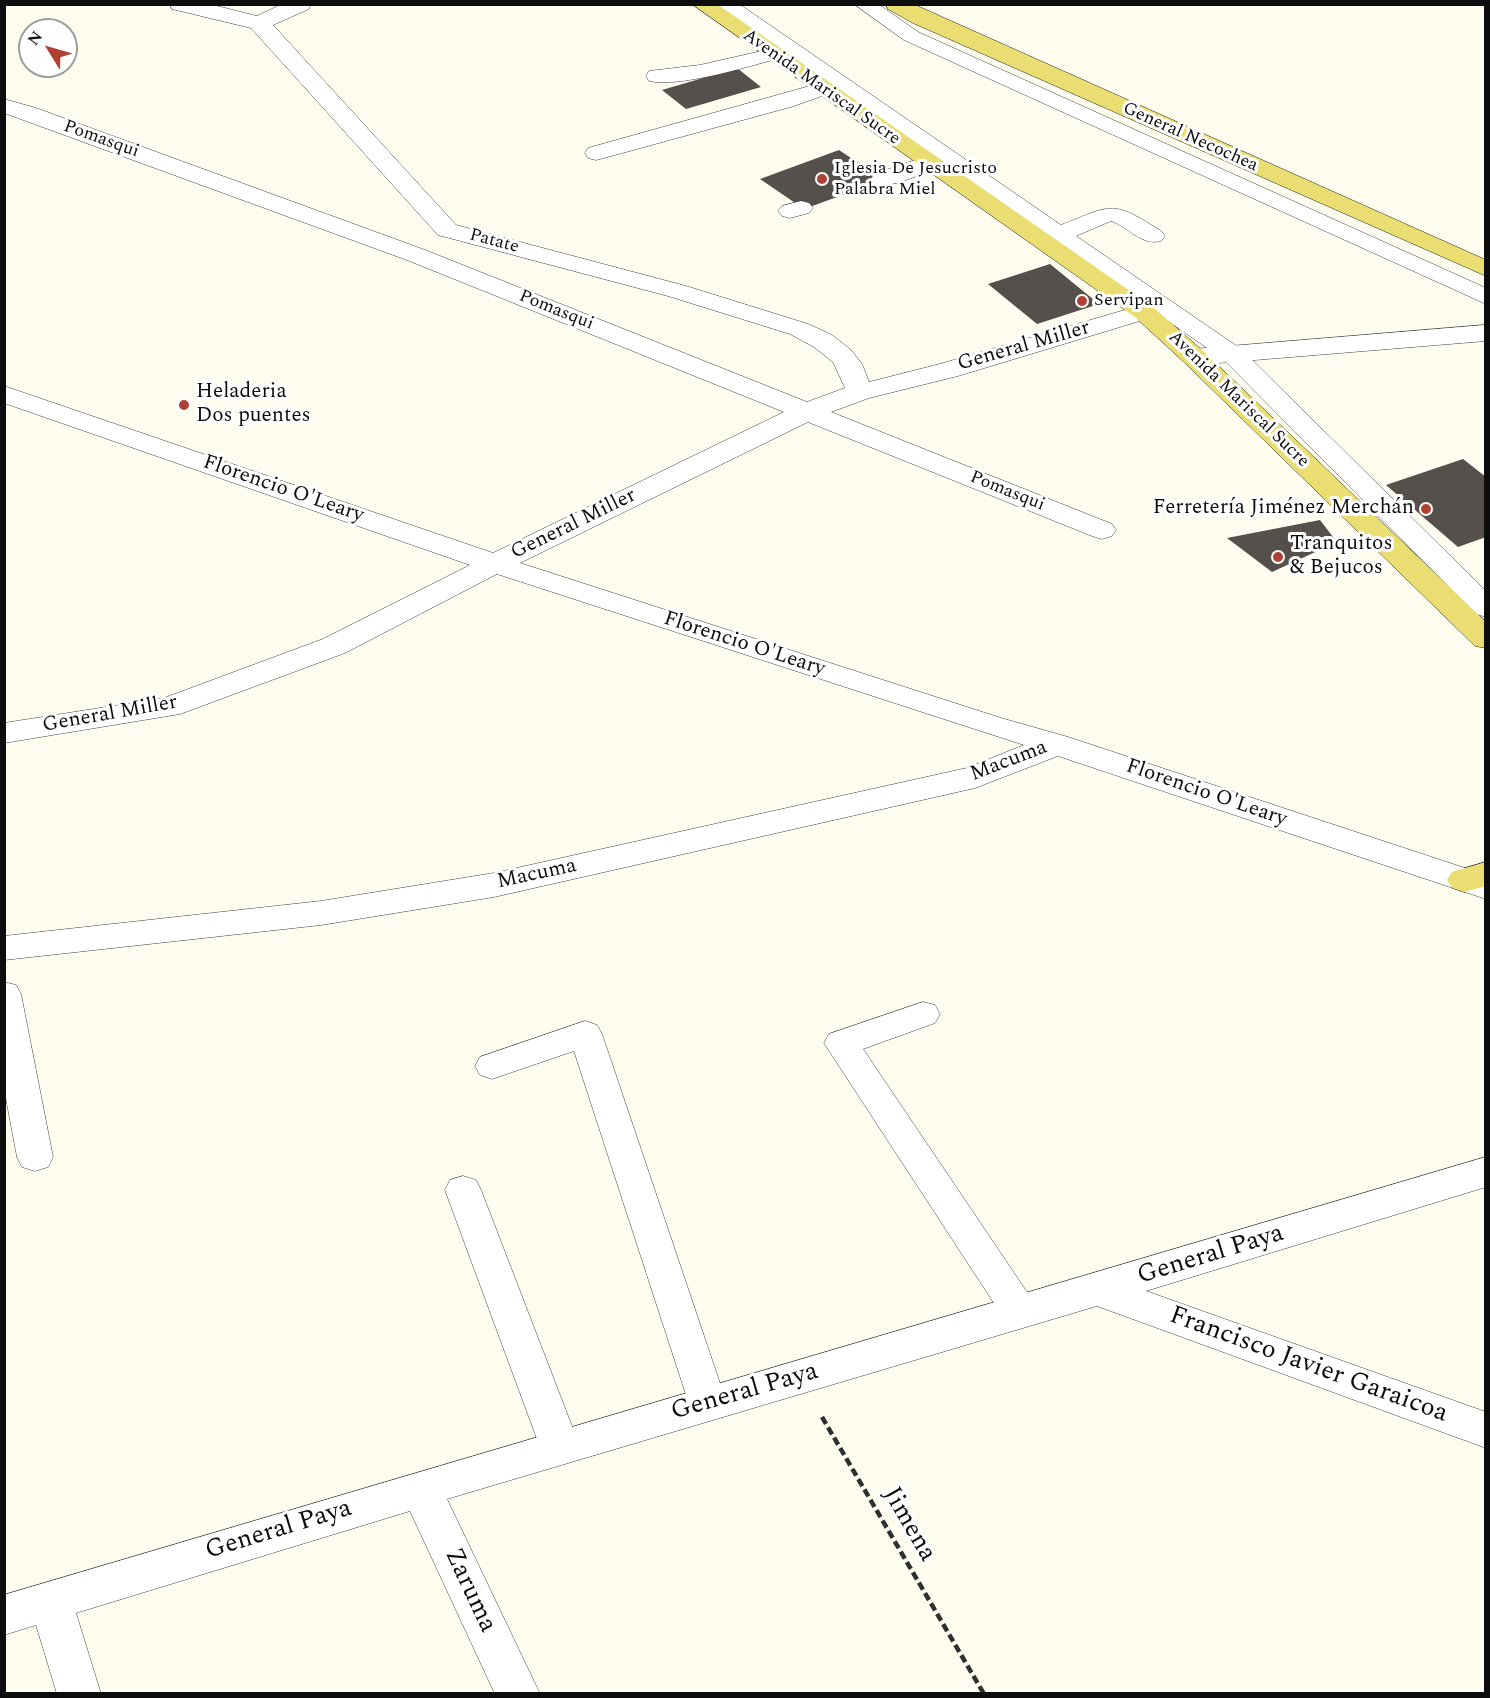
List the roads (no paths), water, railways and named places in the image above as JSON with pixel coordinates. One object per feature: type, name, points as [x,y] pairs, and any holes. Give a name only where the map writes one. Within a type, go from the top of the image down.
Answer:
[{"type":"main road","name":"Avenida Mariscal Sucre","points":[[702,4],[929,163],[1052,238],[1144,312],[1194,357],[1485,639]]},
{"type":"main road","name":"General Necochea","points":[[896,4],[921,18],[1485,269]]},
{"type":"street","points":[[180,4],[259,23],[301,4]]},
{"type":"street","name":"Patate","points":[[259,23],[447,230],[677,291],[800,329],[823,341],[842,356],[849,364],[860,392]]},
{"type":"street","name":"Pomasqui","points":[[4,106],[416,255],[1102,530]]},
{"type":"street","points":[[416,255],[418,246],[425,239],[447,230]]},
{"type":"street","name":"General Miller","points":[[4,733],[169,707],[334,646],[495,563],[808,411],[860,392],[949,369],[1144,312]]},
{"type":"street","points":[[1194,357],[1485,333]]},
{"type":"street","name":"Florencio O'Leary","points":[[4,394],[495,563],[979,721],[1478,880]]},
{"type":"street","name":"Macuma","points":[[4,948],[321,913],[494,885],[975,777],[1057,744]]},
{"type":"street","name":"General Paya","points":[[4,1615],[1485,1172]]},
{"type":"street","name":"Francisco Javier Garaicoa","points":[[1096,1290],[1485,1430]]},
{"type":"street","name":"Zaruma","points":[[422,1489],[518,1694]]},
{"type":"street","points":[[50,1600],[79,1694]]},
{"type":"lane","points":[[725,4],[1052,238],[1232,354],[1485,608]]},
{"type":"lane","points":[[864,4],[911,36],[1485,297]]},
{"type":"lane","points":[[657,76],[709,69],[773,54]]},
{"type":"lane","points":[[596,153],[786,101],[822,88]]},
{"type":"lane","points":[[882,179],[929,163]]},
{"type":"lane","points":[[1052,238],[1108,214],[1115,214],[1153,236]]},
{"type":"lane","points":[[4,994],[36,1156]]},
{"type":"lane","points":[[923,1014],[841,1043],[1020,1312]]},
{"type":"lane","points":[[492,1066],[585,1034],[708,1404]]},
{"type":"lane","points":[[463,1190],[560,1447]]},
{"type":"place","name":"Iglesia De Jesucristo Palabra Miel","points":[[822,179]]},
{"type":"place","name":"Servipan","points":[[1082,301]]},
{"type":"place","name":"Heladeria Dos puentes","points":[[184,405]]},
{"type":"place","name":"Ferretería Jiménez Merchán","points":[[1426,509]]},
{"type":"place","name":"Tranquitos & Bejucos","points":[[1278,557]]}]
